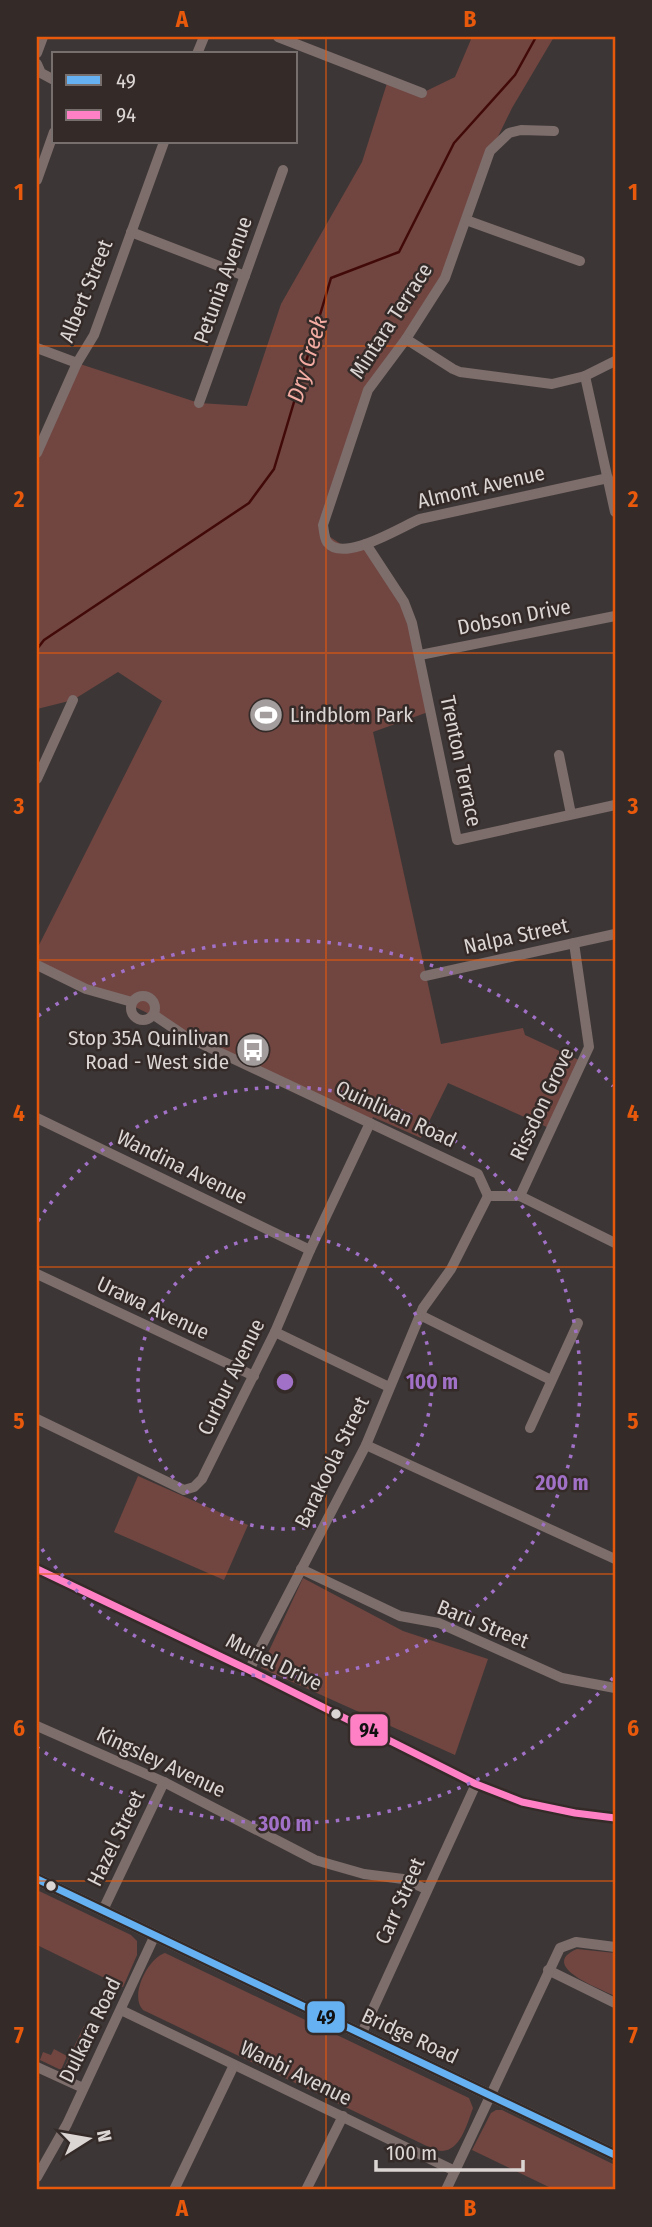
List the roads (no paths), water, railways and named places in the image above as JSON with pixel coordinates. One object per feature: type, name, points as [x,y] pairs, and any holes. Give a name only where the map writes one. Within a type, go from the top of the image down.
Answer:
[{"type":"main road","name":"Bridge Road","points":[[37,1879],[615,2155]]},
{"type":"street","points":[[37,53],[43,37]]},
{"type":"street","points":[[278,37],[422,93]]},
{"type":"street","points":[[37,64],[41,73],[52,79]]},
{"type":"street","name":"Mintara Terrace","points":[[366,544],[347,548],[335,547],[328,542],[323,525],[368,390],[406,339],[445,278],[490,151],[509,133],[521,130],[554,131]]},
{"type":"street","points":[[37,180],[52,138]]},
{"type":"street","name":"Albert Street","points":[[37,453],[77,363],[94,335],[163,144]]},
{"type":"street","name":"Petunia Avenue","points":[[199,403],[283,170]]},
{"type":"street","points":[[466,220],[580,261]]},
{"type":"street","points":[[131,232],[246,276]]},
{"type":"street","points":[[406,339],[460,372],[552,384],[585,376],[615,361]]},
{"type":"street","points":[[37,348],[77,363]]},
{"type":"street","points":[[585,376],[615,512]]},
{"type":"street","name":"Almont Avenue","points":[[366,544],[420,519],[608,478]]},
{"type":"street","name":"Trenton Terrace","points":[[366,544],[404,602],[420,655],[457,840],[615,804]]},
{"type":"street","name":"Dobson Drive","points":[[420,655],[615,616]]},
{"type":"street","points":[[37,779],[73,700]]},
{"type":"street","points":[[559,755],[571,814]]},
{"type":"street","name":"Nalpa Street","points":[[425,976],[615,934]]},
{"type":"street","name":"Rissdon Grove","points":[[520,1196],[589,1047],[574,943]]},
{"type":"street","points":[[37,965],[86,989],[132,1002]]},
{"type":"street","points":[[140,996],[150,998],[155,1004],[154,1015],[147,1020],[136,1018],[131,1010],[132,1002],[140,996]]},
{"type":"street","name":"Quinlivan Road","points":[[154,1015],[185,1036],[478,1174],[488,1196]]},
{"type":"street","name":"Wandina Avenue","points":[[37,1118],[310,1250]]},
{"type":"street","name":"Curbur Avenue","points":[[37,1419],[184,1490],[194,1487],[202,1479],[254,1376],[370,1124]]},
{"type":"street","points":[[488,1196],[520,1196],[615,1243]]},
{"type":"street","name":"Barakoola Street","points":[[249,1670],[366,1445],[420,1315],[451,1269],[488,1196]]},
{"type":"street","name":"Urawa Avenue","points":[[37,1274],[254,1376]]},
{"type":"street","points":[[420,1315],[551,1380]]},
{"type":"street","points":[[530,1428],[578,1323]]},
{"type":"street","points":[[275,1332],[389,1387]]},
{"type":"street","points":[[366,1445],[615,1559]]},
{"type":"street","name":"Muriel Drive","points":[[37,1569],[249,1670],[475,1784],[522,1802],[615,1818]]},
{"type":"street","name":"Baru Street","points":[[301,1569],[400,1616],[439,1623],[562,1678],[615,1688]]},
{"type":"street","name":"Kingsley Avenue","points":[[37,1726],[164,1782],[315,1860],[364,1874],[403,1879],[426,1889]]},
{"type":"street","name":"Hazel Street","points":[[103,1910],[164,1782]]},
{"type":"street","name":"Carr Street","points":[[361,2035],[475,1784]]},
{"type":"street","name":"Dulkara Road","points":[[37,2178],[66,2124],[155,1935]]},
{"type":"street","points":[[446,2190],[560,1948],[576,1942],[615,1947]]},
{"type":"street","points":[[548,1970],[615,2003]]},
{"type":"street","name":"Wanbi Avenue","points":[[121,2010],[456,2171]]},
{"type":"street","points":[[174,2190],[234,2065]]},
{"type":"street","points":[[37,2067],[83,2088]]},
{"type":"street","points":[[306,2190],[343,2116]]},
{"type":"waterway","name":"Dry Creek","points":[[37,649],[44,640],[249,503],[274,469],[331,278],[399,252],[454,143],[515,75],[536,37]]},
{"type":"place","name":"Lindblom Park","points":[[266,715]]},
{"type":"place","name":"Stop 35A Quinlivan Road - West side","points":[[253,1050]]}]
